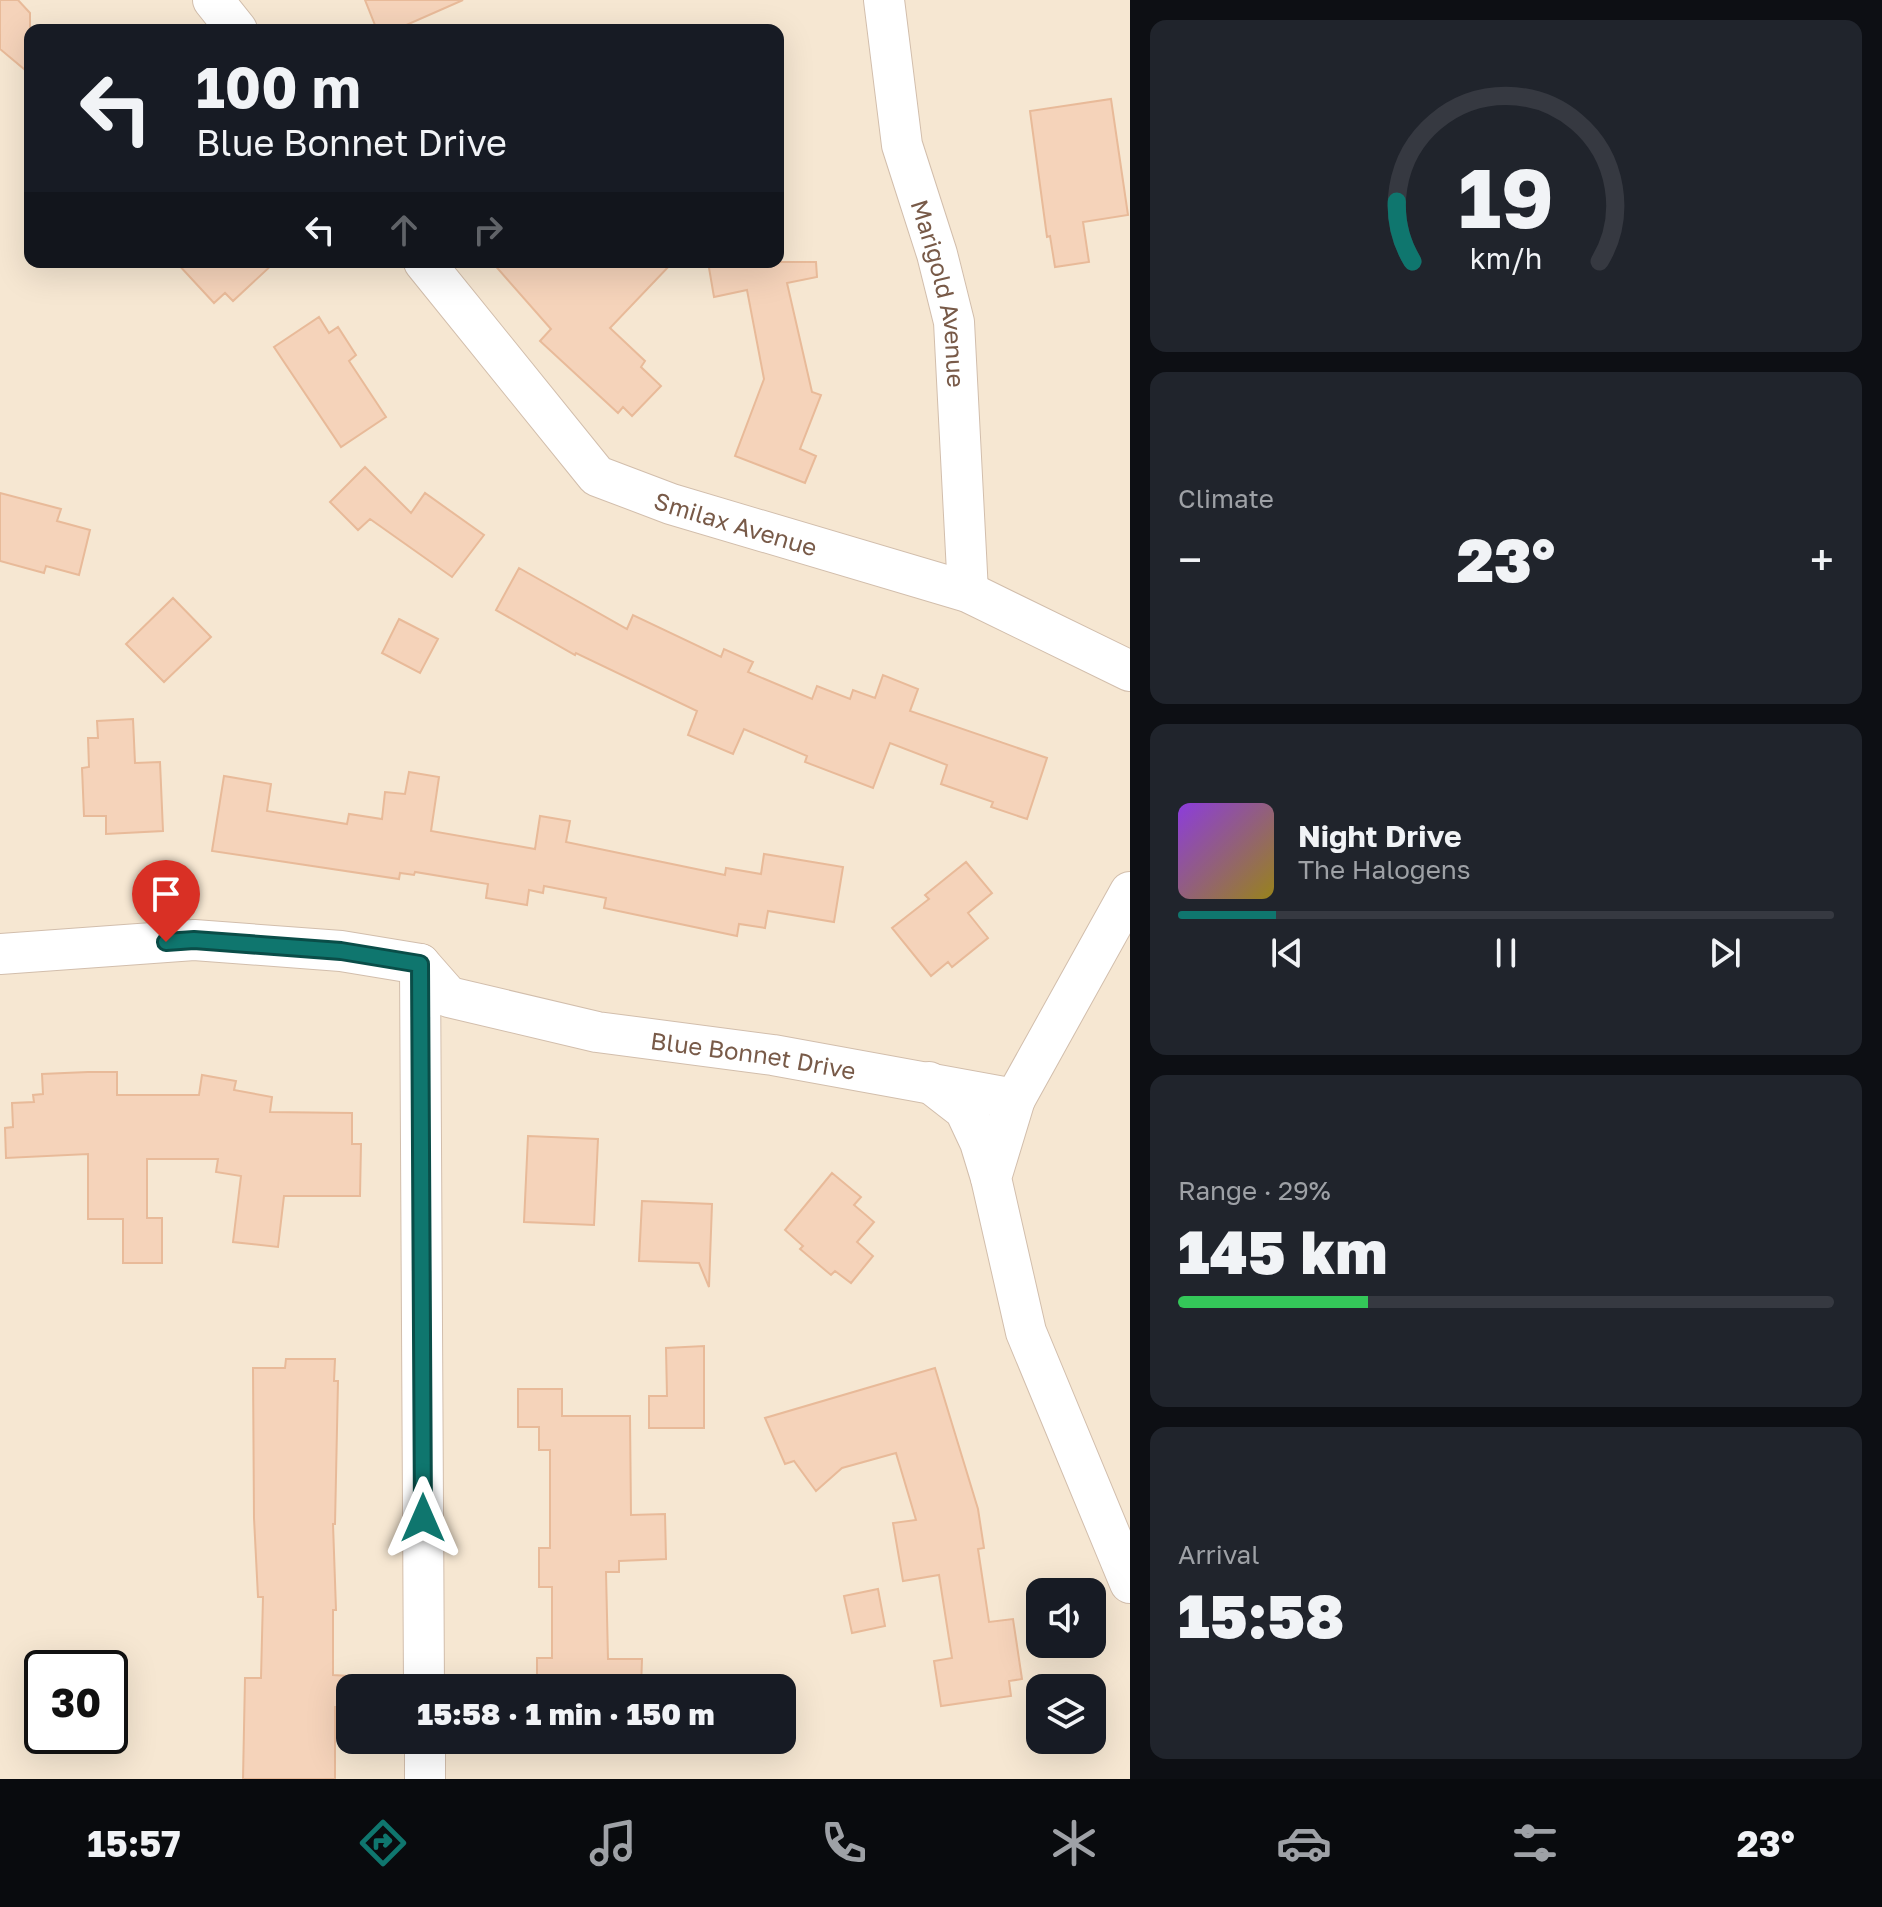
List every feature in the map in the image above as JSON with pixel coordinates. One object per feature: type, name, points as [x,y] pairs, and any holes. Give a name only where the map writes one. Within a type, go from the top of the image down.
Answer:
[{"type":"street","points":[[213,0],[232,24]]},
{"type":"street","name":"Marigold Avenue","points":[[884,0],[902,145],[937,254],[954,322],[968,592]]},
{"type":"street","name":"Smilax Avenue","points":[[429,268],[597,476],[671,504],[968,592],[1130,671]]},
{"type":"street","points":[[991,1178],[1015,1099],[1130,892]]},
{"type":"street","points":[[0,954],[194,940],[341,951],[420,964],[424,1674]]},
{"type":"street","name":"Blue Bonnet Drive","points":[[420,964],[449,997],[597,1032],[773,1055],[1015,1099]]},
{"type":"street","points":[[929,1082],[965,1110],[980,1142],[1026,1332],[1130,1583]]},
{"type":"street","points":[[425,1754],[425,1779]]},
{"type":"shaded area","points":[[0,0],[1130,0],[1130,1779],[0,1779]]},
{"type":"building","points":[[0,0],[18,0],[30,13],[30,24],[24,24],[24,69],[0,49]]},
{"type":"building","points":[[365,0],[463,0],[409,24],[375,24]]},
{"type":"building","points":[[1111,99],[1128,215],[1083,222],[1089,262],[1055,267],[1050,236],[1047,237],[1030,111]]},
{"type":"building","points":[[784,262],[816,262],[817,277],[787,283],[812,392],[821,395],[800,449],[816,456],[805,483],[735,456],[764,379],[747,290],[714,297],[709,268],[784,268]]},
{"type":"building","points":[[182,268],[269,268],[233,301],[225,293],[214,303]]},
{"type":"building","points":[[497,268],[667,268],[610,328],[645,361],[641,367],[661,386],[632,416],[623,407],[618,413],[540,341],[551,329]]},
{"type":"building","points":[[319,317],[329,333],[338,327],[356,355],[349,361],[386,417],[341,447],[274,347]]},
{"type":"building","points":[[365,467],[411,513],[425,493],[484,535],[452,577],[370,519],[358,530],[330,502]]},
{"type":"building","points":[[0,493],[61,509],[57,521],[90,530],[79,575],[46,566],[44,573],[0,561]]},
{"type":"building","points":[[519,568],[627,629],[633,615],[721,657],[724,649],[753,662],[748,672],[812,699],[817,686],[850,699],[853,690],[875,698],[883,675],[918,689],[910,711],[1047,758],[1027,819],[991,807],[993,802],[941,784],[947,765],[890,743],[873,788],[805,762],[807,756],[744,729],[733,754],[688,735],[697,711],[575,655],[496,610]]},
{"type":"building","points":[[173,598],[211,637],[164,682],[126,644]]},
{"type":"building","points":[[399,619],[438,639],[420,673],[382,653]]},
{"type":"building","points":[[133,719],[135,763],[160,762],[163,831],[106,834],[106,816],[84,816],[82,768],[89,767],[88,738],[98,738],[97,721]]},
{"type":"building","points":[[409,772],[439,777],[431,831],[535,849],[540,816],[570,821],[566,842],[725,875],[726,868],[761,874],[764,854],[843,867],[834,922],[768,911],[765,928],[739,924],[737,936],[604,908],[606,898],[544,886],[543,893],[529,890],[527,905],[486,898],[488,884],[415,872],[414,875],[400,873],[399,879],[212,851],[224,776],[271,784],[267,811],[347,824],[349,814],[382,819],[385,792],[405,794]]},
{"type":"building","points":[[966,862],[992,893],[968,913],[988,938],[952,967],[948,962],[931,976],[892,928],[929,899],[925,895]]},
{"type":"building","points":[[117,1072],[117,1095],[199,1095],[202,1075],[236,1081],[234,1090],[272,1097],[270,1112],[352,1113],[352,1144],[361,1144],[360,1196],[284,1196],[278,1247],[233,1242],[241,1176],[216,1172],[218,1159],[147,1159],[147,1218],[162,1218],[162,1263],[123,1263],[123,1219],[88,1219],[88,1154],[6,1158],[5,1128],[13,1127],[12,1103],[34,1102],[33,1095],[43,1094],[42,1074]]},
{"type":"building","points":[[528,1136],[598,1139],[594,1225],[524,1222]]},
{"type":"building","points":[[832,1173],[861,1197],[854,1205],[874,1222],[857,1242],[873,1256],[851,1283],[835,1271],[831,1275],[800,1249],[803,1246],[785,1230]]},
{"type":"building","points":[[642,1201],[712,1204],[709,1287],[699,1263],[639,1261]]},
{"type":"building","points":[[704,1346],[704,1428],[649,1428],[649,1396],[667,1396],[666,1348]]},
{"type":"building","points":[[286,1359],[335,1359],[334,1381],[338,1381],[333,1524],[335,1779],[243,1779],[245,1678],[261,1678],[263,1597],[258,1597],[254,1518],[253,1368],[285,1368]]},
{"type":"building","points":[[935,1368],[978,1509],[984,1548],[978,1549],[989,1622],[1013,1619],[1022,1679],[1009,1681],[1011,1696],[941,1706],[934,1661],[952,1658],[939,1575],[903,1581],[893,1523],[916,1520],[896,1453],[842,1468],[816,1491],[794,1461],[785,1464],[765,1418]]},
{"type":"building","points":[[518,1389],[562,1389],[562,1416],[630,1416],[631,1515],[665,1514],[666,1559],[619,1561],[619,1572],[606,1572],[608,1659],[642,1659],[641,1674],[537,1674],[537,1658],[552,1658],[552,1587],[539,1587],[539,1548],[550,1548],[550,1450],[539,1450],[539,1427],[518,1427]]},
{"type":"building","points":[[878,1589],[885,1626],[852,1633],[844,1596]]},
{"type":"route","points":[[166,942],[194,940],[341,951],[420,964],[423,1518]]}]
